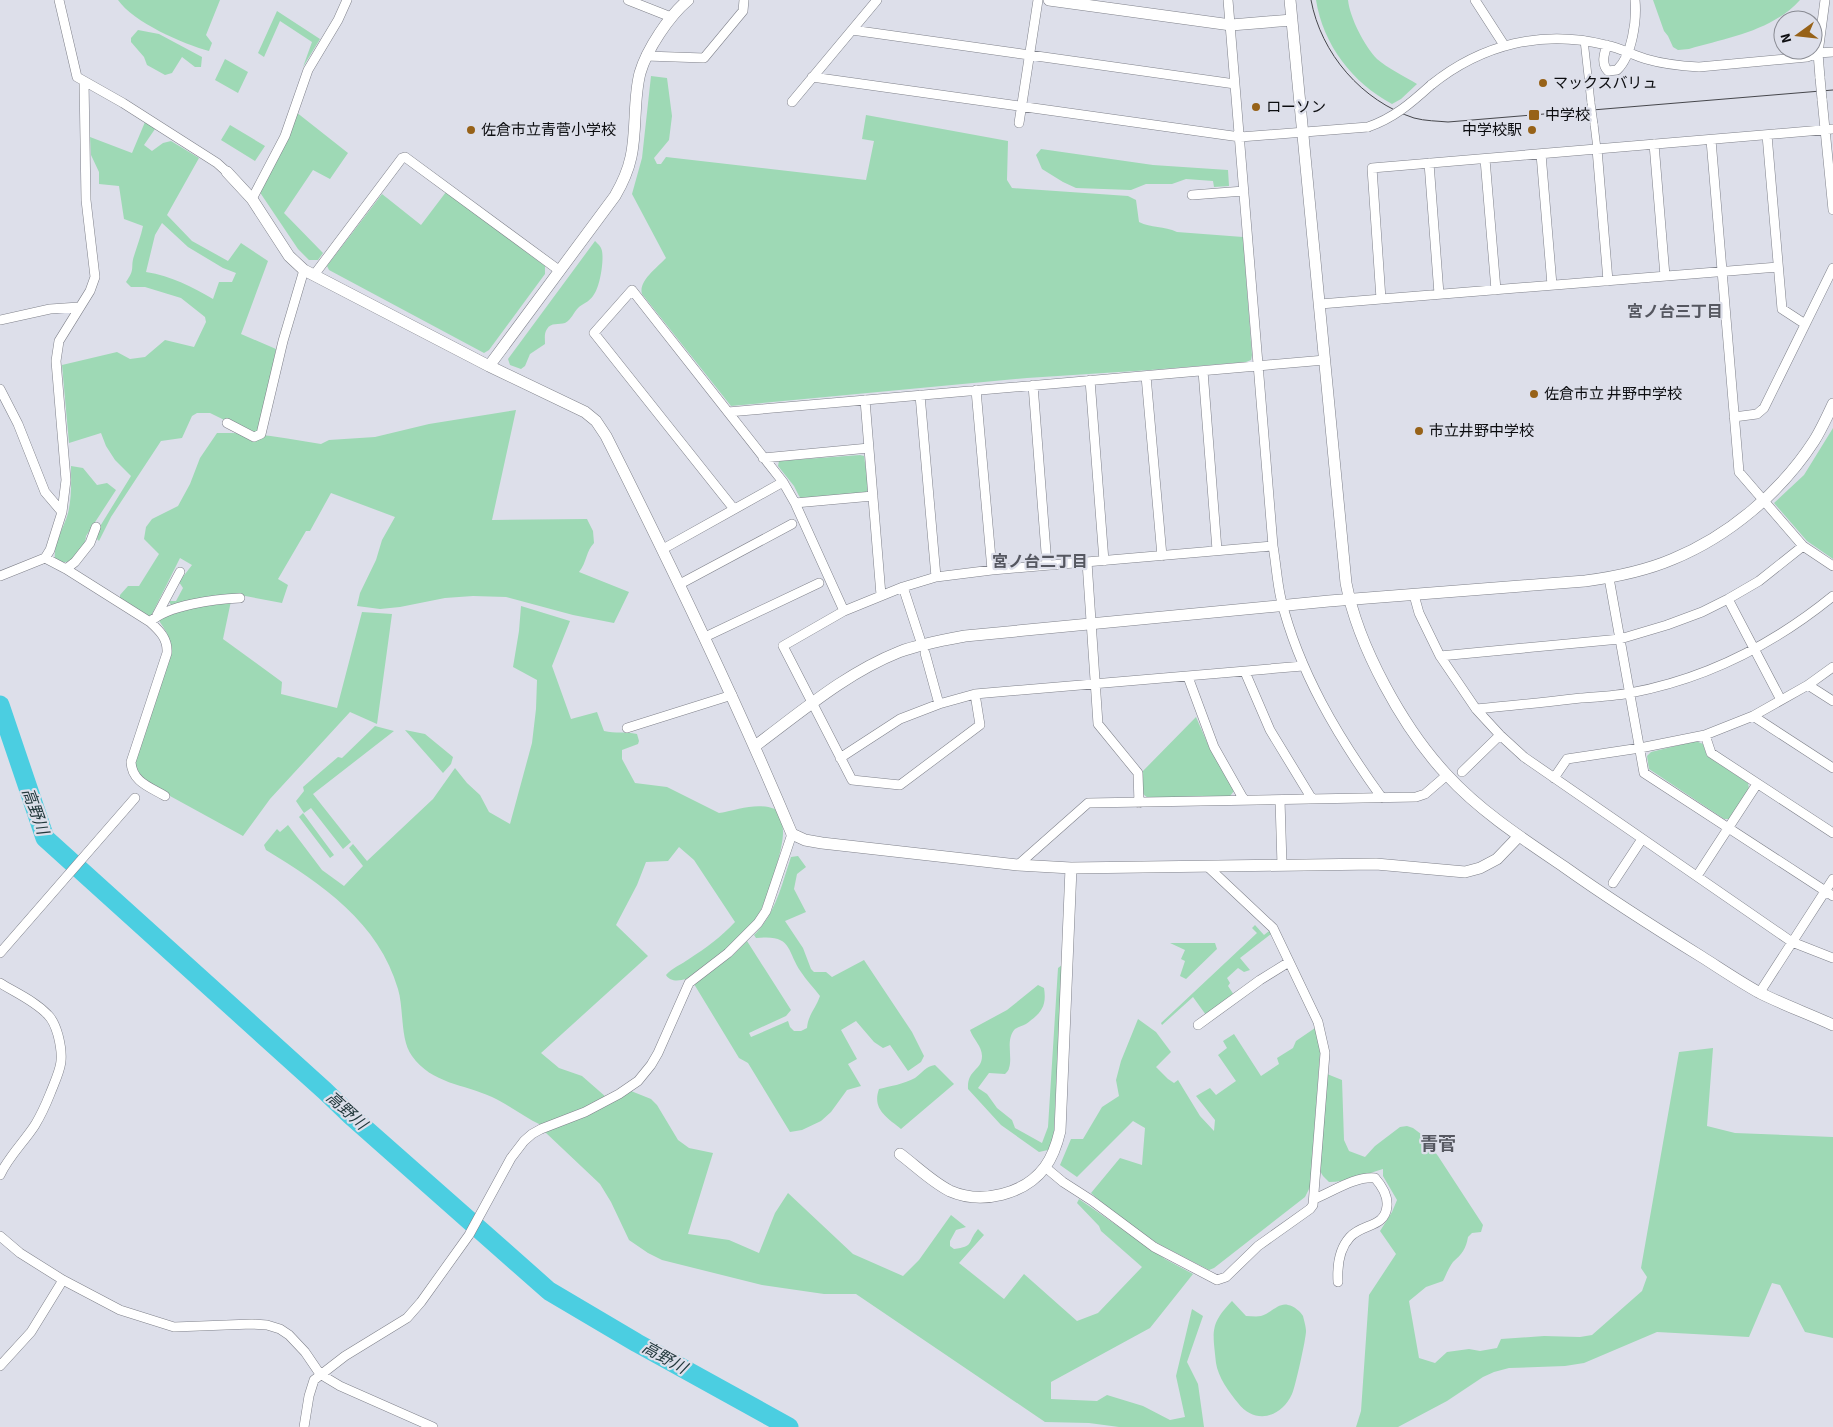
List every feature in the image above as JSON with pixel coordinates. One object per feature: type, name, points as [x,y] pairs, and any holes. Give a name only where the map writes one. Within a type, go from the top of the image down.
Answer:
[{"type":"street","points":[[59,0],[77,77],[123,102],[217,163],[252,199],[289,256],[309,272],[490,366],[585,412],[596,420],[606,436],[706,638],[792,834],[766,911],[758,924],[728,953],[689,983],[658,1053],[638,1081],[619,1094],[585,1112],[532,1134],[511,1158],[469,1235],[421,1302],[407,1318],[345,1356],[314,1380],[309,1396],[304,1427]]},
{"type":"street","points":[[252,199],[285,136],[308,70],[338,20],[347,0]]},
{"type":"street","points":[[628,0],[671,17]]},
{"type":"street","points":[[490,366],[615,196],[624,180],[631,158],[638,85],[646,56],[671,17],[688,0]]},
{"type":"street","points":[[646,56],[704,58],[743,11],[744,0]]},
{"type":"street","points":[[792,102],[877,0]]},
{"type":"street","points":[[1019,123],[1038,0]]},
{"type":"street","points":[[1049,0],[1230,25],[1292,20]]},
{"type":"street","points":[[1228,0],[1273,546],[1284,606],[1303,666],[1326,712],[1353,758],[1382,798]]},
{"type":"street","points":[[1290,0],[1349,600],[1368,649],[1398,708],[1418,739],[1447,775],[1489,813],[1519,836],[1612,900],[1760,992],[1833,1025]]},
{"type":"street","points":[[1475,0],[1504,46]]},
{"type":"street","points":[[1607,45],[1603,62],[1605,69],[1608,71],[1617,70],[1621,66],[1627,51],[1636,21],[1635,0]]},
{"type":"street","points":[[1823,15],[1825,0]]},
{"type":"street","points":[[852,30],[1235,84]]},
{"type":"street","points":[[812,77],[1240,137],[1368,127],[1394,116],[1431,85],[1470,58],[1504,46],[1543,38],[1584,40],[1607,45],[1653,60],[1684,66],[1699,67],[1775,60]]},
{"type":"street","points":[[1584,40],[1597,149],[1608,281]]},
{"type":"street","points":[[1819,60],[1822,99],[1829,130],[1833,210]]},
{"type":"street","points":[[0,576],[45,558],[50,550],[62,512],[66,480],[56,350],[59,341],[90,290],[95,276],[94,252],[86,200],[84,82]]},
{"type":"street","points":[[1381,299],[1372,168],[1829,130]]},
{"type":"street","points":[[1767,135],[1782,309],[1805,324]]},
{"type":"street","points":[[1710,140],[1739,472],[1803,546],[1833,566]]},
{"type":"street","points":[[1654,144],[1665,276]]},
{"type":"street","points":[[1542,154],[1552,285]]},
{"type":"street","points":[[226,423],[254,436],[261,434],[282,341],[309,272],[402,158],[405,157],[560,271]]},
{"type":"street","points":[[1485,159],[1496,290]]},
{"type":"street","points":[[1429,164],[1439,294]]},
{"type":"street","points":[[1192,195],[1244,191]]},
{"type":"street","points":[[1320,304],[1778,267]]},
{"type":"street","points":[[1734,417],[1757,414],[1764,408],[1805,324],[1830,281],[1833,268]]},
{"type":"street","points":[[734,509],[594,333],[632,290],[783,482],[795,503],[844,611]]},
{"type":"street","points":[[0,320],[50,309],[79,307]]},
{"type":"street","points":[[728,412],[1325,360]]},
{"type":"street","points":[[1203,371],[1216,550]]},
{"type":"street","points":[[1146,376],[1162,556]]},
{"type":"street","points":[[1090,380],[1104,560]]},
{"type":"street","points":[[1033,385],[1047,565]]},
{"type":"street","points":[[0,389],[18,424],[45,492],[62,512]]},
{"type":"street","points":[[976,390],[992,570]]},
{"type":"street","points":[[920,395],[936,577]]},
{"type":"street","points":[[866,400],[881,595]]},
{"type":"street","points":[[755,746],[849,677],[898,653],[922,645],[965,636],[1609,578],[1654,566],[1688,552],[1728,528],[1763,501],[1796,466],[1815,440],[1833,404]]},
{"type":"street","points":[[763,458],[869,448]]},
{"type":"street","points":[[663,549],[783,482]]},
{"type":"street","points":[[795,503],[873,496]]},
{"type":"street","points":[[680,584],[792,524]]},
{"type":"street","points":[[66,569],[75,562],[90,543],[96,527]]},
{"type":"street","points":[[975,694],[980,726],[900,785],[852,780],[783,646],[844,611],[903,586],[936,577],[992,570],[1273,546]]},
{"type":"street","points":[[1440,656],[1620,639],[1667,625],[1702,612],[1759,581],[1803,546]]},
{"type":"street","points":[[45,558],[66,569],[150,622],[162,632],[167,653],[131,762],[132,771],[138,780],[165,796]]},
{"type":"street","points":[[1087,562],[1098,724],[1138,773],[1139,803]]},
{"type":"street","points":[[150,622],[157,615],[180,572]]},
{"type":"street","points":[[1609,578],[1644,773],[1829,894]]},
{"type":"street","points":[[706,638],[819,583]]},
{"type":"street","points":[[903,586],[920,638]]},
{"type":"street","points":[[1414,595],[1419,613],[1440,656],[1476,709],[1524,757],[1792,942],[1833,958]]},
{"type":"street","points":[[1476,709],[1630,694],[1686,678],[1724,665],[1754,649],[1786,630],[1833,596]]},
{"type":"street","points":[[157,615],[213,599],[240,598]]},
{"type":"street","points":[[1728,599],[1781,700]]},
{"type":"street","points":[[925,654],[939,704]]},
{"type":"street","points":[[840,758],[900,719],[939,704],[975,694],[1303,666]]},
{"type":"street","points":[[1554,778],[1567,759],[1640,748],[1705,735],[1753,716],[1808,685],[1833,667]]},
{"type":"street","points":[[1245,672],[1270,730],[1312,799]]},
{"type":"street","points":[[1188,677],[1214,747],[1244,800]]},
{"type":"street","points":[[1808,685],[1833,701]]},
{"type":"street","points":[[627,728],[732,695]]},
{"type":"street","points":[[1753,716],[1833,768]]},
{"type":"street","points":[[1462,772],[1500,735]]},
{"type":"street","points":[[1705,735],[1711,753],[1833,834]]},
{"type":"street","points":[[1018,865],[1088,803],[1416,797],[1425,794],[1447,775]]},
{"type":"street","points":[[1697,876],[1756,784]]},
{"type":"street","points":[[0,953],[135,798]]},
{"type":"street","points":[[1280,800],[1282,866]]},
{"type":"street","points":[[792,834],[805,840],[822,843],[1018,865],[1072,868],[1376,864],[1465,872],[1480,868],[1497,859],[1519,836]]},
{"type":"street","points":[[1613,883],[1642,839]]},
{"type":"street","points":[[1046,1167],[1063,1182],[1091,1200],[1154,1247],[1218,1280],[1226,1277],[1258,1246],[1310,1210],[1314,1200],[1325,1054],[1318,1022],[1273,928],[1207,866]]},
{"type":"street","points":[[900,1154],[950,1191],[971,1196],[995,1196],[1018,1189],[1036,1177],[1046,1167],[1057,1144],[1060,1131],[1072,868]]},
{"type":"street","points":[[1760,992],[1792,942],[1829,894],[1833,879]]},
{"type":"street","points":[[1198,1025],[1260,980],[1289,962]]},
{"type":"street","points":[[0,983],[34,1003],[48,1015],[55,1027],[62,1059],[58,1075],[44,1109],[35,1125],[4,1166],[0,1175]]},
{"type":"street","points":[[1314,1200],[1352,1183],[1375,1178],[1382,1187],[1387,1201],[1386,1214],[1380,1222],[1359,1230],[1350,1237],[1342,1249],[1338,1259],[1338,1282]]},
{"type":"street","points":[[0,1236],[20,1253],[63,1280],[120,1310],[174,1327],[252,1324],[267,1325],[280,1329],[305,1352],[320,1374],[340,1386],[434,1427]]},
{"type":"street","points":[[0,1366],[31,1332],[63,1280]]},
{"type":"green space","points":[[118,0],[220,0],[206,35],[212,43],[209,51],[159,31],[135,16]]},
{"type":"green space","points":[[1316,0],[1348,0],[1355,23],[1372,53],[1386,66],[1417,84],[1401,99],[1392,104],[1365,85],[1342,61],[1333,47],[1325,32]]},
{"type":"green space","points":[[1653,0],[1800,0],[1790,10],[1773,10],[1773,21],[1763,26],[1689,49],[1678,50],[1673,47],[1664,31]]},
{"type":"green space","points":[[277,11],[320,39],[303,67],[312,42],[280,21],[264,57],[258,53]]},
{"type":"green space","points":[[138,30],[159,34],[202,57],[201,67],[195,67],[182,57],[172,73],[165,75],[147,65],[144,57],[131,42],[131,38]]},
{"type":"green space","points":[[225,59],[248,72],[238,93],[215,80]]},
{"type":"green space","points":[[651,76],[667,78],[672,116],[669,140],[654,158],[657,164],[661,164],[666,157],[866,180],[874,141],[862,139],[866,115],[1008,141],[1007,180],[1012,188],[1128,196],[1136,200],[1139,222],[1144,224],[1177,232],[1243,237],[1251,360],[1150,370],[1027,378],[731,406],[642,294],[643,284],[646,279],[666,258],[632,194],[642,158]]},
{"type":"green space","points":[[296,112],[348,153],[330,179],[313,170],[284,213],[323,253],[318,260],[309,260],[298,249],[259,191]]},
{"type":"green space","points":[[145,122],[155,129],[144,145],[152,151],[163,143],[171,141],[199,158],[167,215],[192,241],[228,261],[241,243],[268,261],[241,334],[276,349],[260,432],[255,435],[210,413],[197,413],[192,416],[182,438],[161,441],[111,517],[99,541],[97,539],[99,528],[131,476],[115,460],[106,446],[101,433],[69,443],[62,365],[117,352],[130,359],[145,357],[165,340],[194,347],[206,322],[205,317],[181,298],[145,287],[131,287],[126,282],[132,271],[133,260],[143,226],[124,219],[119,186],[99,184],[99,172],[91,155],[90,137],[132,153]],"holes":[[[162,223],[188,247],[223,268],[236,273],[232,282],[219,282],[213,299],[173,279],[146,272],[155,235]]]},
{"type":"green space","points":[[230,125],[265,146],[255,161],[221,140]]},
{"type":"green space","points":[[1041,149],[1153,165],[1228,170],[1229,186],[1214,187],[1213,181],[1186,179],[1172,184],[1146,184],[1131,190],[1076,188],[1042,169],[1036,155]]},
{"type":"green space","points":[[446,192],[545,266],[545,274],[489,350],[484,353],[329,270],[327,266],[382,194],[421,225]]},
{"type":"green space","points":[[595,241],[602,249],[602,261],[601,274],[593,296],[578,308],[565,323],[549,327],[545,332],[545,344],[530,354],[525,366],[521,369],[510,365],[508,359]]},
{"type":"green space","points":[[516,410],[492,520],[587,519],[593,531],[594,543],[579,572],[629,592],[614,623],[573,615],[506,597],[473,596],[445,598],[380,609],[357,606],[360,593],[376,560],[382,540],[395,517],[331,493],[310,531],[306,531],[278,579],[288,585],[282,603],[240,595],[172,607],[169,601],[176,601],[183,588],[179,582],[192,565],[180,558],[151,616],[148,617],[120,599],[120,595],[128,586],[139,586],[159,554],[144,539],[146,527],[152,519],[178,506],[190,484],[200,458],[217,433],[256,434],[321,444],[329,440],[375,437],[429,424]]},
{"type":"green space","points":[[1833,428],[1833,559],[1807,541],[1774,503],[1804,475]]},
{"type":"green space","points":[[864,456],[869,489],[864,494],[802,499],[778,466],[779,461]]},
{"type":"green space","points":[[71,466],[83,468],[97,485],[107,483],[116,490],[86,536],[80,552],[71,560],[61,562],[55,559],[55,553],[57,541],[69,507]]},
{"type":"green space","points":[[213,601],[231,601],[223,639],[282,682],[281,694],[337,708],[362,612],[392,614],[377,724],[350,712],[270,799],[243,836],[139,779],[134,762],[170,646],[167,633],[158,619]]},
{"type":"green space","points":[[521,606],[570,621],[552,666],[571,719],[597,712],[604,731],[637,734],[638,744],[622,750],[622,759],[635,783],[667,787],[719,813],[754,806],[775,809],[782,822],[783,831],[781,850],[774,876],[756,919],[723,952],[693,975],[683,980],[672,980],[666,975],[713,942],[735,922],[694,860],[679,847],[668,861],[646,862],[637,885],[616,925],[648,956],[541,1053],[559,1068],[582,1076],[606,1097],[541,1125],[492,1097],[439,1078],[420,1065],[408,1049],[398,989],[389,965],[377,944],[363,925],[346,908],[308,877],[266,850],[264,845],[277,829],[280,832],[288,825],[322,870],[344,886],[363,866],[349,848],[353,844],[367,861],[433,799],[455,768],[480,795],[489,812],[510,824],[532,743],[536,709],[537,680],[513,667]]},
{"type":"green space","points":[[1196,717],[1210,749],[1234,791],[1230,796],[1148,798],[1143,794],[1142,772]]},
{"type":"green space","points":[[375,726],[394,731],[313,794],[351,842],[343,849],[311,808],[304,813],[296,801],[304,791],[303,787],[338,757],[342,758]]},
{"type":"green space","points":[[405,730],[425,734],[453,757],[451,764],[443,773]]},
{"type":"green space","points":[[1696,741],[1703,744],[1707,756],[1748,783],[1749,789],[1729,819],[1724,819],[1649,769],[1647,756],[1651,752]]},
{"type":"green space","points":[[303,813],[334,855],[330,858],[299,817]]},
{"type":"green space","points":[[798,856],[806,867],[797,874],[794,889],[806,912],[785,921],[803,948],[811,969],[814,972],[826,972],[832,977],[864,960],[912,1032],[924,1056],[921,1062],[908,1071],[890,1045],[883,1048],[874,1042],[856,1021],[841,1030],[857,1059],[848,1064],[861,1086],[847,1090],[831,1112],[821,1121],[802,1130],[790,1132],[748,1063],[739,1058],[694,984],[732,956],[747,941],[791,1010],[786,1016],[749,1033],[751,1037],[788,1021],[794,1031],[801,1031],[807,1028],[809,1019],[820,996],[803,975],[783,941],[768,937],[756,938],[754,935],[773,909],[791,857]]},
{"type":"green space","points":[[1255,925],[1264,935],[1269,931],[1271,934],[1240,958],[1250,970],[1244,972],[1238,968],[1227,978],[1230,983],[1228,986],[1234,995],[1206,1015],[1193,997],[1162,1025],[1161,1023],[1257,933],[1252,928]]},
{"type":"green space","points":[[1170,943],[1215,943],[1217,949],[1186,979],[1180,976],[1185,961],[1181,959],[1185,950]]},
{"type":"green space","points":[[1062,965],[1054,1131],[1052,1143],[1048,1150],[1039,1152],[1001,1125],[968,1089],[968,1082],[980,1065],[982,1056],[981,1049],[970,1030],[1007,1010],[1038,985],[1044,988],[1045,1000],[1042,1009],[1026,1024],[1015,1029],[1012,1033],[1008,1070],[1005,1074],[989,1073],[978,1088],[987,1094],[997,1108],[1012,1120],[1015,1128],[1042,1143],[1048,1127],[1058,968]]},
{"type":"green space","points":[[1138,1019],[1156,1032],[1171,1052],[1156,1067],[1174,1083],[1178,1080],[1200,1116],[1214,1131],[1215,1120],[1196,1096],[1210,1088],[1216,1095],[1236,1081],[1218,1055],[1227,1048],[1223,1041],[1234,1034],[1261,1076],[1279,1064],[1277,1058],[1293,1048],[1296,1041],[1315,1028],[1319,1039],[1320,1053],[1310,1187],[1305,1197],[1209,1270],[1157,1243],[1116,1215],[1091,1193],[1120,1158],[1142,1165],[1145,1128],[1133,1121],[1077,1177],[1060,1165],[1071,1139],[1083,1139],[1102,1107],[1119,1096],[1116,1080],[1121,1061]]},
{"type":"green space","points":[[1713,1048],[1707,1126],[1735,1133],[1833,1137],[1833,1338],[1805,1332],[1780,1285],[1772,1283],[1749,1337],[1657,1332],[1584,1363],[1565,1366],[1509,1368],[1494,1372],[1483,1377],[1447,1401],[1398,1427],[1356,1427],[1361,1411],[1369,1295],[1396,1254],[1380,1231],[1397,1200],[1383,1176],[1383,1169],[1336,1182],[1329,1182],[1320,1171],[1327,1074],[1342,1080],[1344,1140],[1349,1151],[1365,1157],[1375,1146],[1400,1127],[1407,1126],[1413,1128],[1421,1134],[1438,1156],[1483,1225],[1481,1232],[1472,1233],[1468,1237],[1463,1251],[1452,1264],[1443,1281],[1426,1287],[1409,1301],[1419,1358],[1435,1363],[1447,1352],[1469,1349],[1480,1351],[1497,1348],[1501,1339],[1592,1335],[1642,1291],[1647,1277],[1641,1268],[1679,1052]]},
{"type":"green space","points":[[935,1065],[954,1084],[901,1129],[879,1107],[877,1096],[879,1089],[911,1080],[927,1068]]},
{"type":"green space","points":[[631,1091],[651,1099],[657,1105],[678,1140],[689,1148],[713,1153],[688,1234],[729,1240],[759,1253],[775,1213],[788,1193],[853,1254],[903,1276],[919,1260],[951,1215],[966,1227],[956,1230],[950,1241],[950,1246],[954,1249],[968,1245],[978,1229],[984,1235],[959,1263],[1004,1299],[1024,1274],[1077,1321],[1098,1313],[1142,1267],[1101,1231],[1099,1226],[1077,1203],[1079,1199],[1165,1259],[1193,1274],[1150,1328],[1051,1382],[1051,1399],[1097,1401],[1107,1395],[1143,1406],[1170,1420],[1185,1417],[1176,1376],[1192,1309],[1203,1316],[1187,1362],[1198,1384],[1204,1427],[1119,1427],[1089,1423],[1045,1422],[856,1294],[824,1294],[762,1285],[662,1260],[648,1253],[629,1240],[600,1184],[545,1132],[587,1114]]},
{"type":"green space","points":[[1232,1301],[1246,1316],[1261,1316],[1281,1305],[1285,1305],[1295,1308],[1303,1316],[1306,1336],[1292,1394],[1281,1409],[1267,1416],[1252,1414],[1245,1410],[1221,1379],[1217,1368],[1214,1329],[1219,1316]]},
{"type":"waterway","name":"高野川","points":[[0,705],[45,838],[351,1116],[549,1291],[637,1343],[789,1427]]},
{"type":"tram line","points":[[1311,0],[1316,20],[1324,39],[1334,57],[1347,73],[1377,100],[1395,110],[1423,120],[1448,122],[1833,90]]},
{"type":"place","name":"マックスバリュ","points":[[1543,83]]},
{"type":"place","name":"ローソン","points":[[1256,107]]},
{"type":"place","name":"中学校","points":[[1534,115]]},
{"type":"place","name":"佐倉市立青菅小学校","points":[[471,130]]},
{"type":"place","name":"中学校駅","points":[[1532,130]]},
{"type":"place","name":"佐倉市立 井野中学校","points":[[1534,394]]},
{"type":"place","name":"市立井野中学校","points":[[1419,431]]},
{"type":"district","name":"宮ノ台三丁目","points":[[1675,311]]},
{"type":"district","name":"宮ノ台二丁目","points":[[1040,561]]},
{"type":"district","name":"青菅","points":[[1438,1144]]}]
